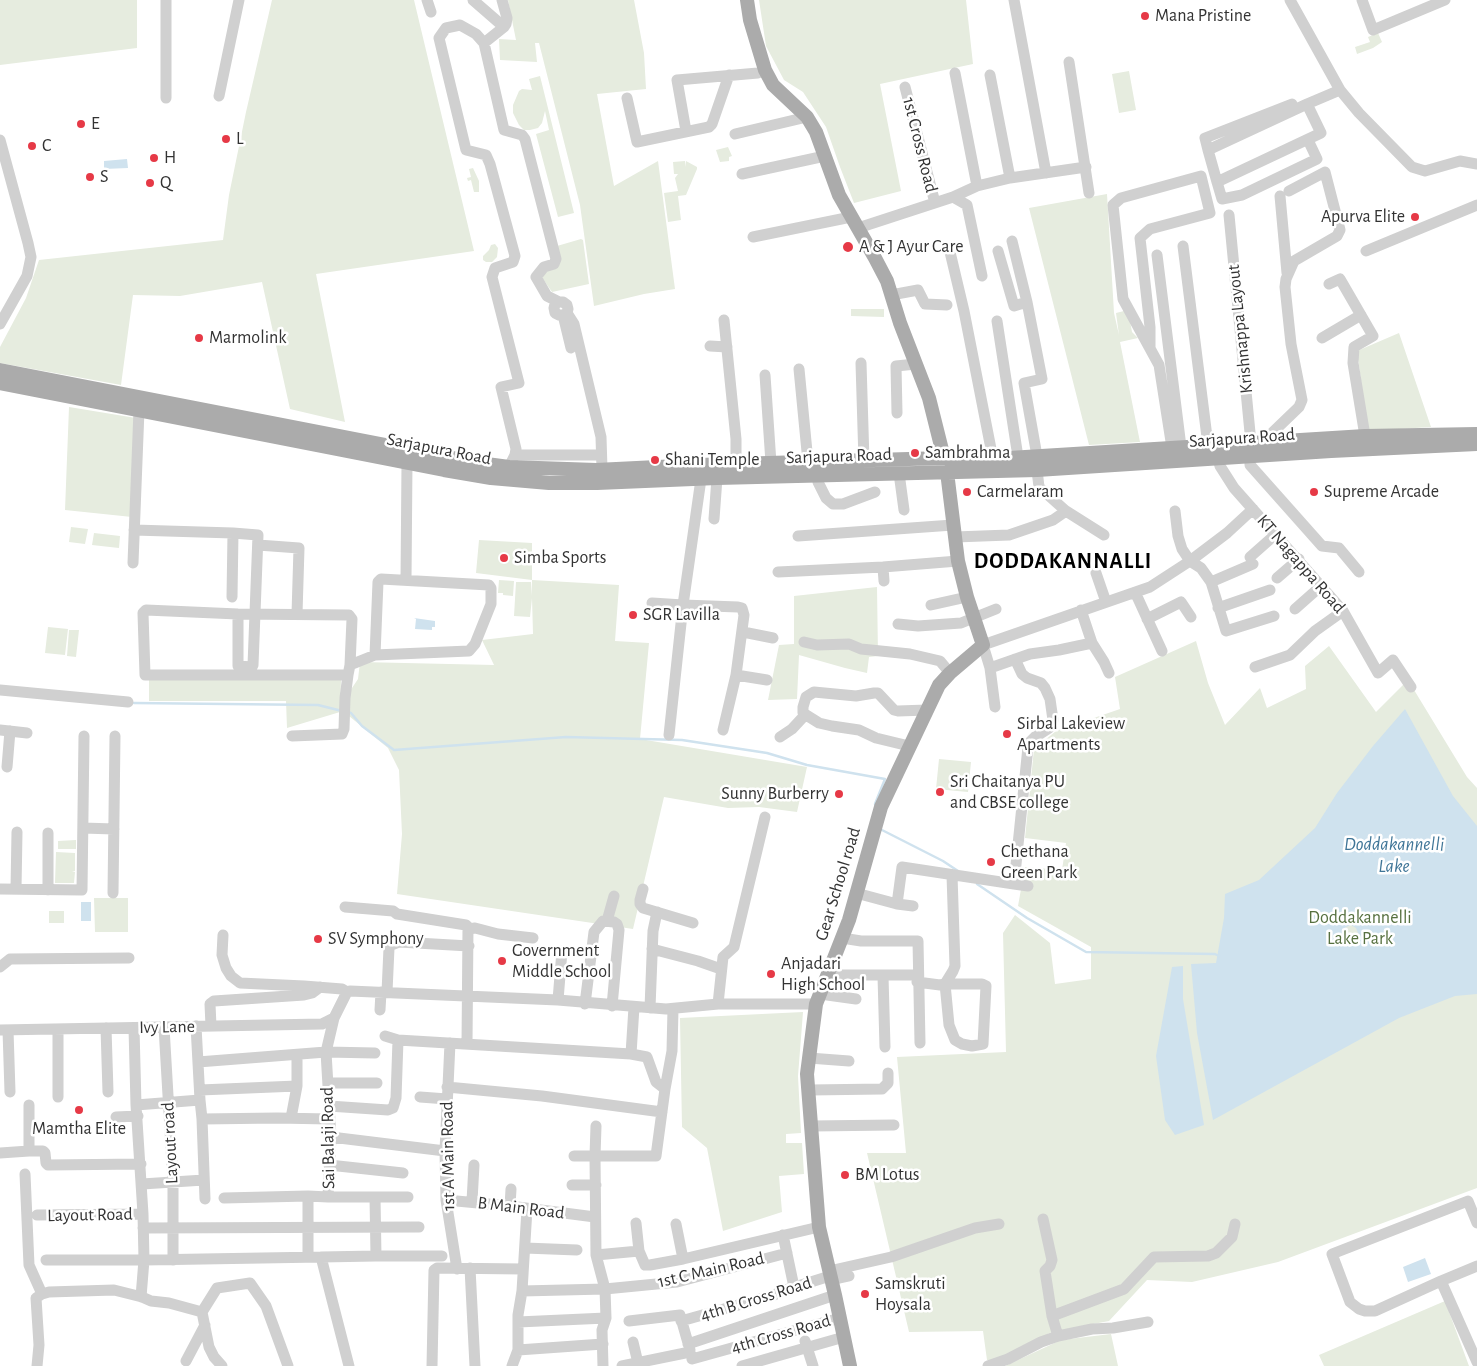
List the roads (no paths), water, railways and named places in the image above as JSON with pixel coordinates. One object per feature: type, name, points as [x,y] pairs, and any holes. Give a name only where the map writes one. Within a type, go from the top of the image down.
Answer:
[{"type":"main road","points":[[747,0],[752,27],[765,70],[773,85],[808,117],[816,132],[838,195],[879,266],[929,398],[944,458]]},
{"type":"main road","name":"Sarjapura Road","points":[[0,370],[92,394],[139,410],[408,463],[518,482],[597,483],[947,472],[1208,445],[1250,450],[1449,440],[1477,434]]},
{"type":"main road","name":"Sarjapura Road","points":[[0,383],[92,394],[360,440],[479,463],[512,461],[599,470],[944,458],[993,459],[1018,457],[1037,463],[1218,458],[1250,450],[1270,442],[1365,436],[1449,440],[1477,444]]},
{"type":"main road","points":[[947,472],[958,561],[966,597],[984,645]]},
{"type":"main road","name":"Gear School road","points":[[850,1366],[819,1227],[819,1174],[807,1074],[818,999],[842,938],[877,818],[909,746],[939,685],[950,673],[984,645]]},
{"type":"street","points":[[166,0],[166,98]]},
{"type":"street","points":[[219,96],[239,0]]},
{"type":"street","points":[[427,0],[432,12]]},
{"type":"street","points":[[473,0],[504,27]]},
{"type":"street","points":[[484,43],[504,27],[507,18],[502,0]]},
{"type":"street","points":[[1014,0],[1046,173]]},
{"type":"street","points":[[1292,0],[1338,88],[1359,113],[1412,167],[1426,171],[1460,161],[1477,164]]},
{"type":"street","points":[[1362,0],[1373,30],[1445,0]]},
{"type":"street","points":[[599,455],[512,461],[516,449],[501,387],[519,383],[492,277],[495,268],[513,262],[515,256],[493,173],[486,155],[466,150],[439,38],[446,28],[460,25],[476,34],[484,43],[504,130],[522,135],[525,140],[556,259],[554,264],[544,267],[536,277],[547,296],[559,302],[555,304],[555,313],[558,315],[565,314],[599,455],[599,470]]},
{"type":"street","points":[[1069,62],[1089,193]]},
{"type":"street","points":[[686,131],[677,80],[758,73],[765,70]]},
{"type":"street","points":[[955,72],[977,186]]},
{"type":"street","points":[[627,98],[637,142],[711,126],[729,75]]},
{"type":"street","points":[[990,75],[1010,178]]},
{"type":"street","name":"1st Cross Road","points":[[905,87],[935,203]]},
{"type":"street","points":[[1308,140],[1317,159],[1242,195],[1222,199],[1208,150],[1338,88]]},
{"type":"street","points":[[1217,182],[1320,133],[1310,101]]},
{"type":"street","points":[[735,134],[808,117]]},
{"type":"street","points":[[0,140],[31,258],[29,270],[0,324]]},
{"type":"street","points":[[742,174],[824,156]]},
{"type":"street","points":[[753,237],[855,222],[935,203],[977,186],[1010,178],[1086,167]]},
{"type":"street","points":[[1270,442],[1272,434],[1299,407],[1302,400],[1291,344],[1285,287],[1288,274],[1299,257],[1337,236],[1340,230],[1325,172],[1284,194],[1288,274]]},
{"type":"street","points":[[1150,347],[1148,308],[1140,238],[1150,229],[1210,213],[1201,176],[1121,198],[1114,205],[1123,298],[1160,368],[1176,448]]},
{"type":"street","points":[[953,197],[967,205],[982,276]]},
{"type":"street","points":[[1366,251],[1477,205]]},
{"type":"street","name":"Krishnappa Layout","points":[[1229,215],[1250,450]]},
{"type":"street","points":[[1012,241],[1027,302],[1042,379],[1024,384],[1039,487],[1066,511],[1104,535]]},
{"type":"street","points":[[1183,246],[1208,445]]},
{"type":"street","points":[[998,251],[1014,306],[1027,302]]},
{"type":"street","points":[[950,252],[964,311],[993,459]]},
{"type":"street","points":[[1157,255],[1176,448]]},
{"type":"street","points":[[1330,284],[1340,279],[1373,336],[1354,347],[1353,363],[1365,436]]},
{"type":"street","points":[[891,296],[918,290],[925,304],[947,305]]},
{"type":"street","points":[[1129,310],[1148,308]]},
{"type":"street","points":[[1322,338],[1361,315]]},
{"type":"street","points":[[724,320],[736,439],[736,464]]},
{"type":"street","points":[[997,321],[1018,457]]},
{"type":"street","points":[[710,346],[727,347]]},
{"type":"street","points":[[861,364],[864,461]]},
{"type":"street","points":[[897,414],[896,366],[916,364]]},
{"type":"street","points":[[799,369],[808,462]]},
{"type":"street","points":[[765,375],[771,463]]},
{"type":"street","points":[[133,563],[139,410]]},
{"type":"street","points":[[1250,450],[1250,465],[1322,546],[1339,548],[1359,572]]},
{"type":"street","name":"KT Nagappa Road","points":[[1218,458],[1220,466],[1234,488],[1344,611],[1378,673],[1393,660],[1411,687]]},
{"type":"street","points":[[406,580],[408,463]]},
{"type":"street","points":[[899,473],[904,510]]},
{"type":"street","points":[[818,475],[818,482],[826,498],[833,504],[843,504],[875,492]]},
{"type":"street","points":[[714,519],[717,478]]},
{"type":"street","points":[[669,735],[683,605],[701,479]]},
{"type":"street","points":[[995,707],[990,668],[984,645],[1150,586],[1190,561],[1227,533],[1253,509]]},
{"type":"street","points":[[798,536],[954,531],[1010,535],[1054,520],[1066,511]]},
{"type":"street","points":[[1175,511],[1178,536],[1182,549],[1190,561],[1201,568],[1211,582],[1226,631],[1274,616]]},
{"type":"street","points":[[134,530],[258,535],[252,667],[239,666],[238,614]]},
{"type":"street","points":[[232,597],[233,533]]},
{"type":"street","points":[[1211,582],[1251,560],[1276,534]]},
{"type":"street","points":[[258,545],[299,548],[297,614]]},
{"type":"street","points":[[1277,578],[1298,559]]},
{"type":"street","points":[[778,572],[958,561]]},
{"type":"street","points":[[883,567],[884,581]]},
{"type":"street","points":[[1096,573],[1106,602]]},
{"type":"street","points":[[292,736],[340,734],[343,732],[349,670],[351,616],[146,610],[143,613],[145,675],[349,670],[375,655],[469,651],[475,644],[491,604],[492,592],[489,585],[384,578],[378,582],[375,655]]},
{"type":"street","points":[[1295,609],[1322,586]]},
{"type":"street","points":[[1218,608],[1270,590]]},
{"type":"street","points":[[1136,592],[1162,651]]},
{"type":"street","points":[[931,605],[966,597]]},
{"type":"street","points":[[1147,619],[1181,602],[1191,617]]},
{"type":"street","points":[[652,603],[742,608],[744,615],[743,632],[736,675],[723,730]]},
{"type":"street","points":[[898,624],[918,626],[961,623],[996,609]]},
{"type":"street","points":[[1081,610],[1092,643],[1109,673]]},
{"type":"street","points":[[1255,668],[1290,655],[1315,632],[1344,611]]},
{"type":"street","points":[[743,632],[772,638]]},
{"type":"street","points":[[804,642],[849,644],[861,649],[910,654],[940,661],[950,673]]},
{"type":"street","points":[[990,668],[1030,654],[1092,643]]},
{"type":"street","points":[[1014,884],[1011,868],[1028,747],[1035,737],[1049,728],[1053,720],[1050,699],[1045,688],[1041,683],[1022,674],[1015,659]]},
{"type":"street","points":[[736,675],[767,680]]},
{"type":"street","points":[[0,690],[128,702]]},
{"type":"street","points":[[805,715],[803,711],[806,697],[814,692],[856,696],[874,693],[878,694],[894,710],[927,710]]},
{"type":"street","points":[[780,737],[792,729],[805,715]]},
{"type":"street","points":[[805,715],[832,726],[859,730],[876,738],[909,746]]},
{"type":"street","points":[[7,766],[5,731],[27,733]]},
{"type":"street","points":[[0,889],[82,890],[84,736]]},
{"type":"street","points":[[113,893],[115,736]]},
{"type":"street","points":[[718,1004],[723,957],[734,947],[765,817]]},
{"type":"street","points":[[83,828],[114,829]]},
{"type":"street","points":[[16,889],[17,832]]},
{"type":"street","points":[[48,833],[48,890]]},
{"type":"street","points":[[897,904],[902,867],[1028,886]]},
{"type":"street","points":[[827,975],[918,978],[940,985],[945,984],[982,984],[986,986],[983,1044],[972,1046],[954,1040],[949,1025],[945,984],[955,966],[952,875]]},
{"type":"street","points":[[643,890],[640,900],[642,906],[694,924]]},
{"type":"street","points":[[856,893],[897,904],[913,906]]},
{"type":"street","points":[[608,922],[614,896]]},
{"type":"street","points":[[344,907],[392,911],[398,914],[466,925],[469,929],[467,1044]]},
{"type":"street","points":[[650,1008],[652,950],[657,912]]},
{"type":"street","points":[[585,1004],[594,932],[603,921],[617,924],[620,934],[612,1006]]},
{"type":"street","points":[[469,929],[475,928],[498,934],[533,938]]},
{"type":"street","points":[[223,935],[222,955],[226,968],[231,976],[240,983],[320,987],[342,989],[348,992],[558,1000],[585,1004],[673,1009],[718,1004],[856,999]]},
{"type":"street","points":[[842,938],[861,941],[918,942],[920,1043]]},
{"type":"street","points":[[380,1010],[391,945],[399,942],[469,946]]},
{"type":"street","points":[[652,950],[698,961],[721,970]]},
{"type":"street","points":[[558,1000],[562,951]]},
{"type":"street","points":[[0,967],[10,959],[129,958]]},
{"type":"street","points":[[883,976],[885,1047]]},
{"type":"street","points":[[211,1026],[210,1004],[214,1001],[304,995],[312,993],[320,987]]},
{"type":"street","name":"Sai Balaji Road","points":[[348,992],[334,1018],[326,1052],[331,1137],[328,1197],[408,1198]]},
{"type":"street","points":[[631,1054],[634,1007]]},
{"type":"street","points":[[574,1156],[656,1156],[664,1089],[672,1051],[673,1009]]},
{"type":"street","name":"Ivy Lane","points":[[4,1030],[322,1024],[334,1018]]},
{"type":"street","points":[[196,1026],[205,1199]]},
{"type":"street","name":"Layout road","points":[[164,1027],[173,1181],[173,1260]]},
{"type":"street","points":[[106,1028],[108,1092]]},
{"type":"street","points":[[134,1028],[143,1214],[144,1260],[141,1297]]},
{"type":"street","points":[[58,1029],[58,1097]]},
{"type":"street","points":[[4,1030],[10,1092]]},
{"type":"street","points":[[384,1036],[398,1040],[631,1054],[647,1057],[656,1082],[664,1089]]},
{"type":"street","points":[[329,1106],[388,1110],[393,1108],[396,1098],[398,1040]]},
{"type":"street","name":"1st A Main Road","points":[[450,1043],[444,1152],[446,1200],[457,1268]]},
{"type":"street","points":[[198,1062],[326,1052],[375,1053]]},
{"type":"street","points":[[291,1118],[297,1086],[297,1054]]},
{"type":"street","points":[[809,1058],[849,1061]]},
{"type":"street","points":[[810,1090],[882,1089],[888,1082],[888,1073]]},
{"type":"street","points":[[328,1083],[377,1083]]},
{"type":"street","points":[[116,1117],[200,1095],[297,1086]]},
{"type":"street","points":[[420,1097],[447,1093],[542,1096],[662,1112]]},
{"type":"street","points":[[29,1106],[29,1151]]},
{"type":"street","points":[[202,1119],[329,1119]]},
{"type":"street","points":[[812,1126],[894,1125]]},
{"type":"street","points":[[596,1126],[596,1255],[605,1289],[606,1318],[602,1330],[603,1366]]},
{"type":"street","points":[[331,1137],[444,1152]]},
{"type":"street","points":[[0,1152],[43,1151],[46,1163],[52,1165],[141,1164]]},
{"type":"street","points":[[472,1201],[474,1165]]},
{"type":"street","points":[[329,1166],[403,1173]]},
{"type":"street","points":[[25,1174],[29,1265],[42,1294]]},
{"type":"street","points":[[142,1184],[204,1180]]},
{"type":"street","points":[[572,1185],[596,1185]]},
{"type":"street","points":[[510,1189],[510,1206]]},
{"type":"street","points":[[308,1196],[308,1257]]},
{"type":"street","points":[[224,1198],[328,1197]]},
{"type":"street","points":[[375,1197],[376,1256]]},
{"type":"street","name":"B Main Road","points":[[446,1200],[472,1201],[596,1217]]},
{"type":"street","points":[[1477,1223],[1468,1201],[1332,1254],[1350,1302],[1359,1309],[1369,1312],[1477,1266]]},
{"type":"street","points":[[512,1366],[518,1350],[518,1322],[522,1291],[527,1209]]},
{"type":"street","name":"Layout Road","points":[[38,1215],[143,1214]]},
{"type":"street","points":[[1043,1219],[1052,1260],[1050,1266],[1045,1271],[1052,1316],[1058,1336]]},
{"type":"street","points":[[636,1223],[639,1250],[645,1265],[683,1259],[819,1227]]},
{"type":"street","points":[[676,1224],[683,1259]]},
{"type":"street","points":[[830,1276],[891,1257],[954,1234],[999,1224]]},
{"type":"street","points":[[1052,1316],[1124,1289],[1154,1257],[1208,1256],[1216,1253],[1232,1237],[1235,1224]]},
{"type":"street","points":[[143,1228],[419,1227]]},
{"type":"street","points":[[783,1235],[794,1287]]},
{"type":"street","points":[[525,1248],[577,1250]]},
{"type":"street","points":[[596,1255],[639,1250]]},
{"type":"street","name":"1st C Main Road","points":[[522,1291],[605,1289],[678,1282],[787,1253]]},
{"type":"street","points":[[46,1260],[442,1256]]},
{"type":"street","points":[[321,1257],[348,1366]]},
{"type":"street","points":[[432,1366],[432,1274],[434,1270],[437,1268],[523,1269]]},
{"type":"street","points":[[470,1268],[475,1366]]},
{"type":"street","points":[[830,1276],[848,1276]]},
{"type":"street","name":"4th B Cross Road","points":[[681,1321],[726,1310],[830,1276]]},
{"type":"street","points":[[1441,1281],[1477,1362]]},
{"type":"street","points":[[222,1366],[214,1357],[209,1347],[202,1312],[217,1288],[250,1283],[266,1306],[288,1366]]},
{"type":"street","points":[[37,1366],[39,1345],[36,1298],[42,1294],[49,1292],[114,1290],[151,1301],[170,1302],[202,1312]]},
{"type":"street","points":[[622,1366],[691,1355],[835,1295]]},
{"type":"street","name":"4th B Cross Road","points":[[629,1321],[680,1315],[691,1355]]},
{"type":"street","points":[[518,1322],[606,1318]]},
{"type":"street","name":"4th Cross Road","points":[[691,1355],[802,1330],[840,1318]]},
{"type":"street","points":[[988,1366],[1058,1336],[1092,1329],[1113,1328],[1148,1322]]},
{"type":"street","points":[[186,1362],[205,1325]]},
{"type":"street","points":[[802,1330],[813,1366]]},
{"type":"street","points":[[742,1366],[844,1337]]},
{"type":"street","points":[[633,1342],[638,1363]]},
{"type":"street","points":[[518,1350],[603,1344]]},
{"type":"water","points":[[127,159],[128,168],[104,169],[104,161]]},
{"type":"water","points":[[414,618],[435,621],[435,627],[432,627],[432,630],[415,629],[416,619]]},
{"type":"water","name":"Doddakannelli Lake","points":[[1405,709],[1453,796],[1477,826],[1477,994],[1455,996],[1399,1018],[1213,1120],[1197,1033],[1191,964],[1216,963],[1224,918],[1225,894],[1259,880],[1315,828],[1337,793],[1373,746]],"holes":[[[1351,925],[1356,928],[1358,933],[1356,939],[1351,941],[1345,940],[1342,934],[1346,927]]]},
{"type":"water","points":[[81,902],[91,902],[91,921],[81,921]]},
{"type":"water","points":[[1183,966],[1183,999],[1204,1125],[1175,1135],[1165,1120],[1156,1056],[1172,967]]},
{"type":"water","points":[[1425,1258],[1431,1274],[1408,1282],[1403,1267]]},
{"type":"waterway","points":[[134,703],[318,705],[342,711]]},
{"type":"waterway","points":[[347,712],[351,713],[362,726],[394,750],[566,737],[682,740],[767,753],[807,765],[885,779],[875,804]]},
{"type":"waterway","points":[[880,829],[943,861],[958,871]]},
{"type":"waterway","points":[[977,884],[1027,918],[1086,952],[1215,954],[1219,956]]},
{"type":"place","name":"Mana Pristine","points":[[1145,16]]},
{"type":"place","name":"E","points":[[81,124]]},
{"type":"place","name":"L","points":[[226,139]]},
{"type":"place","name":"C","points":[[32,146]]},
{"type":"place","name":"H","points":[[154,158]]},
{"type":"place","name":"S","points":[[90,177]]},
{"type":"place","name":"Q","points":[[150,183]]},
{"type":"place","name":"Apurva Elite","points":[[1415,217]]},
{"type":"place","name":"A & J Ayur Care","points":[[848,247]]},
{"type":"place","name":"Marmolink","points":[[199,338]]},
{"type":"place","name":"Sambrahma","points":[[915,453]]},
{"type":"place","name":"Shani Temple","points":[[655,460]]},
{"type":"place","name":"Carmelaram","points":[[967,492]]},
{"type":"place","name":"Supreme Arcade","points":[[1314,492]]},
{"type":"place","name":"Simba Sports","points":[[504,558]]},
{"type":"place","name":"SGR Lavilla","points":[[633,615]]},
{"type":"place","name":"Sirbal Lakeview Apartments","points":[[1007,734]]},
{"type":"place","name":"Sri Chaitanya PU and CBSE college","points":[[940,792]]},
{"type":"place","name":"Sunny Burberry","points":[[839,794]]},
{"type":"place","name":"Chethana Green Park","points":[[991,862]]},
{"type":"place","name":"SV Symphony","points":[[318,939]]},
{"type":"place","name":"Government Middle School","points":[[502,961]]},
{"type":"place","name":"Anjadari High School","points":[[771,974]]},
{"type":"place","name":"Mamtha Elite","points":[[79,1110]]},
{"type":"place","name":"BM Lotus","points":[[845,1175]]},
{"type":"place","name":"Samskruti Hoysala","points":[[865,1294]]},
{"type":"district","name":"DODDAKANNALLI","points":[[1063,561]]},
{"type":"park label","name":"Doddakannelli Lake Park","points":[[1360,928]]}]
